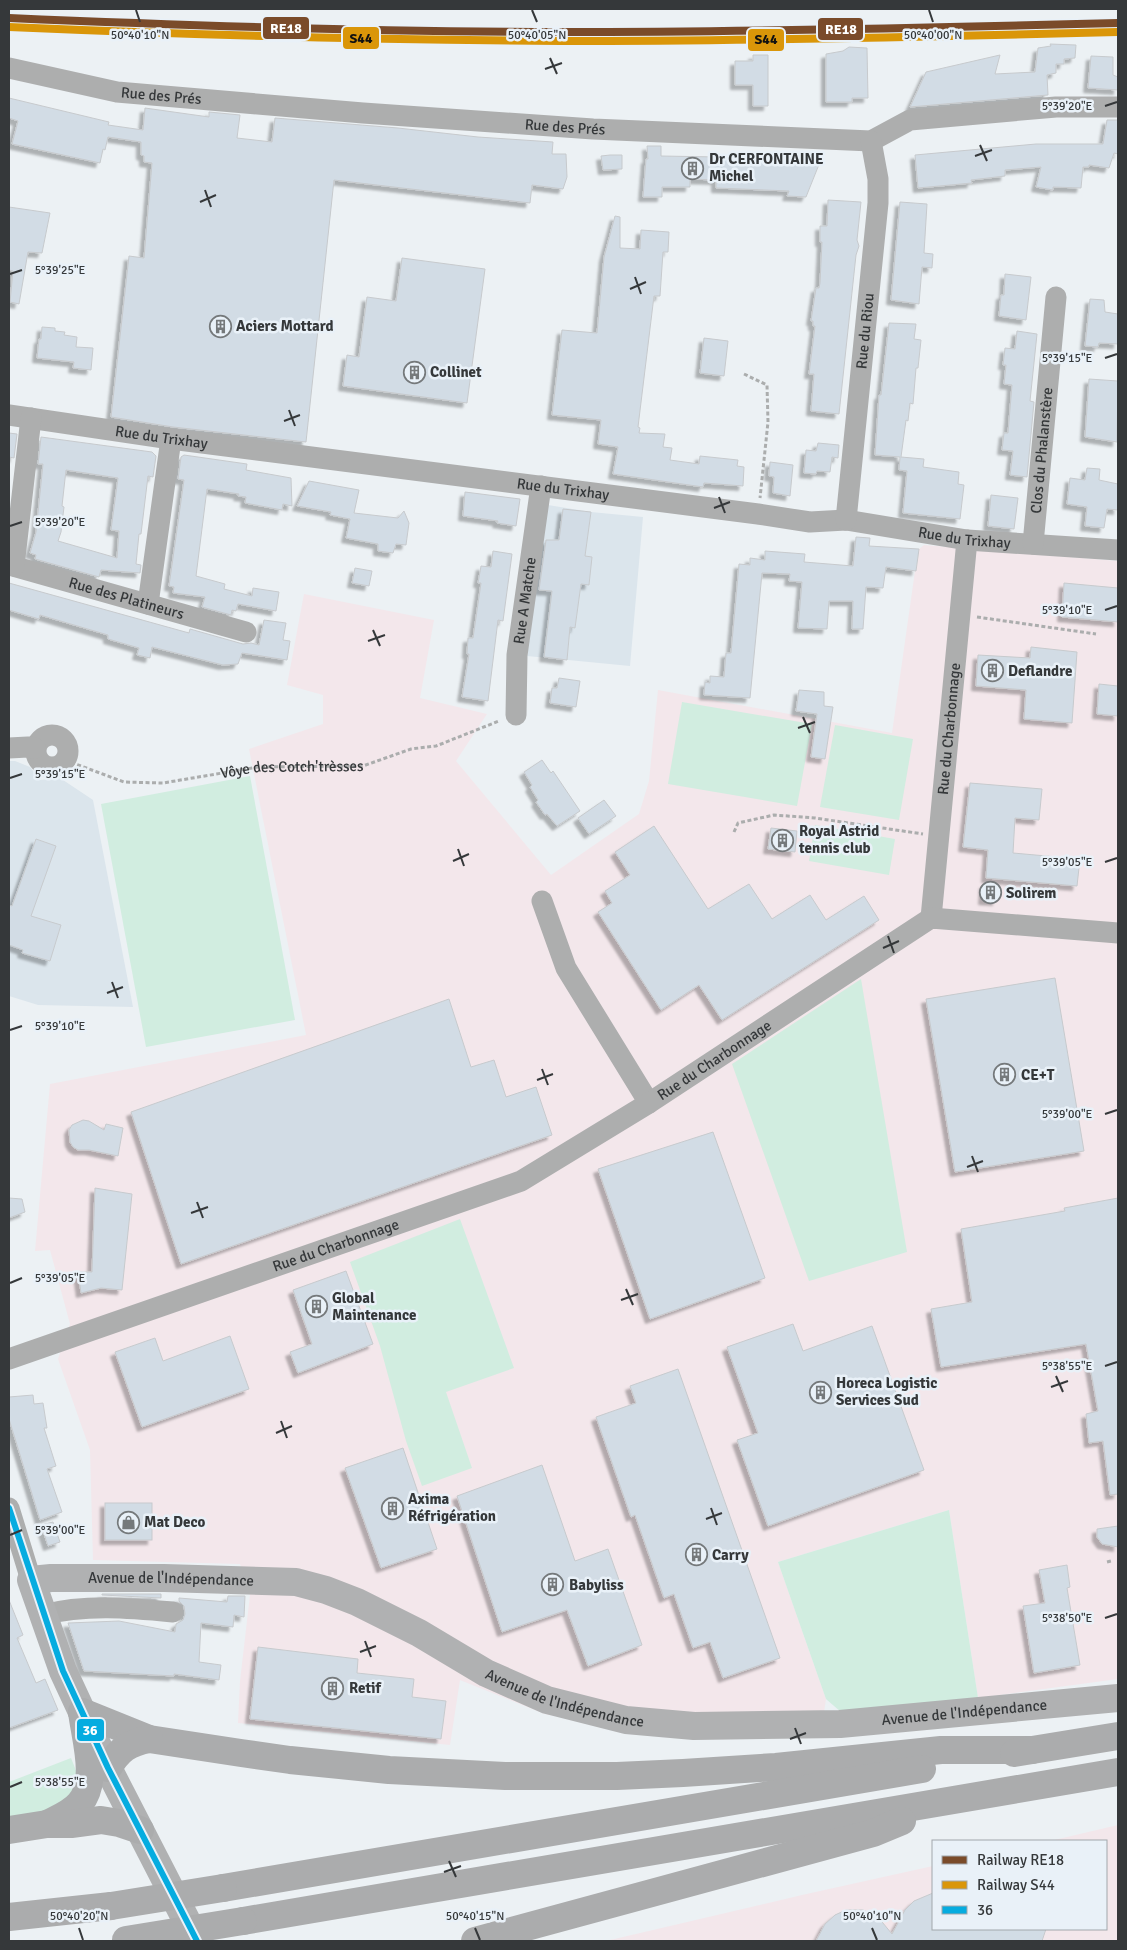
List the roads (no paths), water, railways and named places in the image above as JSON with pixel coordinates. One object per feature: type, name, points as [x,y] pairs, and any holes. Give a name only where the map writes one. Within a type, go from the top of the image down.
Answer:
[{"type":"highway","points":[[82,1712],[149,1739],[290,1760],[381,1769],[560,1777],[626,1776],[757,1768],[941,1750],[1032,1750]]},
{"type":"highway","points":[[47,1824],[73,1810],[88,1790],[91,1770],[82,1712]]},
{"type":"highway","points":[[9,1917],[111,1906],[223,1888],[1118,1736]]},
{"type":"highway","points":[[108,1768],[116,1754],[124,1748],[136,1742],[149,1739]]},
{"type":"highway","points":[[122,1941],[1118,1772]]},
{"type":"highway","points":[[475,1941],[872,1832],[962,1799]]},
{"type":"highway","points":[[9,1830],[47,1824],[71,1824],[109,1820],[140,1830]]},
{"type":"main road","name":"Avenue de l'Indépendance","points":[[31,1580],[51,1578],[164,1578],[296,1582],[326,1590],[357,1602],[419,1633],[486,1673],[546,1700],[626,1720],[694,1726],[840,1724],[1118,1698]]},
{"type":"main road","points":[[31,1580],[62,1671],[108,1768],[197,1941]]},
{"type":"street","name":"Rue des Prés","points":[[9,68],[117,92],[363,113],[593,129],[871,141]]},
{"type":"street","points":[[871,141],[910,120],[1056,107],[1118,107]]},
{"type":"street","name":"Rue du Riou","points":[[846,520],[878,203],[878,179],[871,141]]},
{"type":"street","name":"Clos du Phalanstère","points":[[1033,544],[1056,297]]},
{"type":"street","name":"Rue du Trixhay","points":[[9,415],[171,439],[810,522],[846,520],[967,540],[1118,550]]},
{"type":"street","points":[[11,565],[31,418]]},
{"type":"street","points":[[148,604],[171,439]]},
{"type":"street","name":"Rue A Matche","points":[[516,715],[518,655],[541,486]]},
{"type":"street","name":"Rue du Charbonnage","points":[[9,1359],[521,1181],[649,1103],[931,918],[967,540]]},
{"type":"street","name":"Rue des Platineurs","points":[[11,565],[246,632]]},
{"type":"street","points":[[9,748],[35,748],[36,758],[43,765],[52,768],[60,766],[66,760]]},
{"type":"street","name":"Rue du Charbonnage","points":[[542,901],[566,968],[649,1103]]},
{"type":"street","points":[[931,918],[1118,933]]},
{"type":"street","points":[[9,1508],[12,1530],[31,1580]]},
{"type":"street","points":[[43,1615],[62,1610],[100,1608],[173,1612]]},
{"type":"rail line","name":"RE18","points":[[9,18],[147,24],[492,32],[631,32],[1118,23]]},
{"type":"rail line","name":"S44","points":[[9,27],[285,37],[561,41],[840,38],[1118,32]]},
{"type":"place","name":"Dr CERFONTAINE Michel","points":[[693,168]]},
{"type":"place","name":"Aciers Mottard","points":[[220,326]]},
{"type":"place","name":"Collinet","points":[[414,372]]},
{"type":"place","name":"Deflandre","points":[[992,671]]},
{"type":"place","name":"Royal Astrid tennis club","points":[[783,840]]},
{"type":"place","name":"Solirem","points":[[990,893]]},
{"type":"place","name":"CE+T","points":[[1005,1075]]},
{"type":"place","name":"Global Maintenance","points":[[316,1307]]},
{"type":"place","name":"Horeca Logistic Services Sud","points":[[820,1392]]},
{"type":"place","name":"Axima Réfrigération","points":[[392,1508]]},
{"type":"place","name":"Mat Deco","points":[[128,1522]]},
{"type":"place","name":"Carry","points":[[696,1555]]},
{"type":"place","name":"Babyliss","points":[[553,1585]]},
{"type":"place","name":"Retif","points":[[333,1688]]}]
